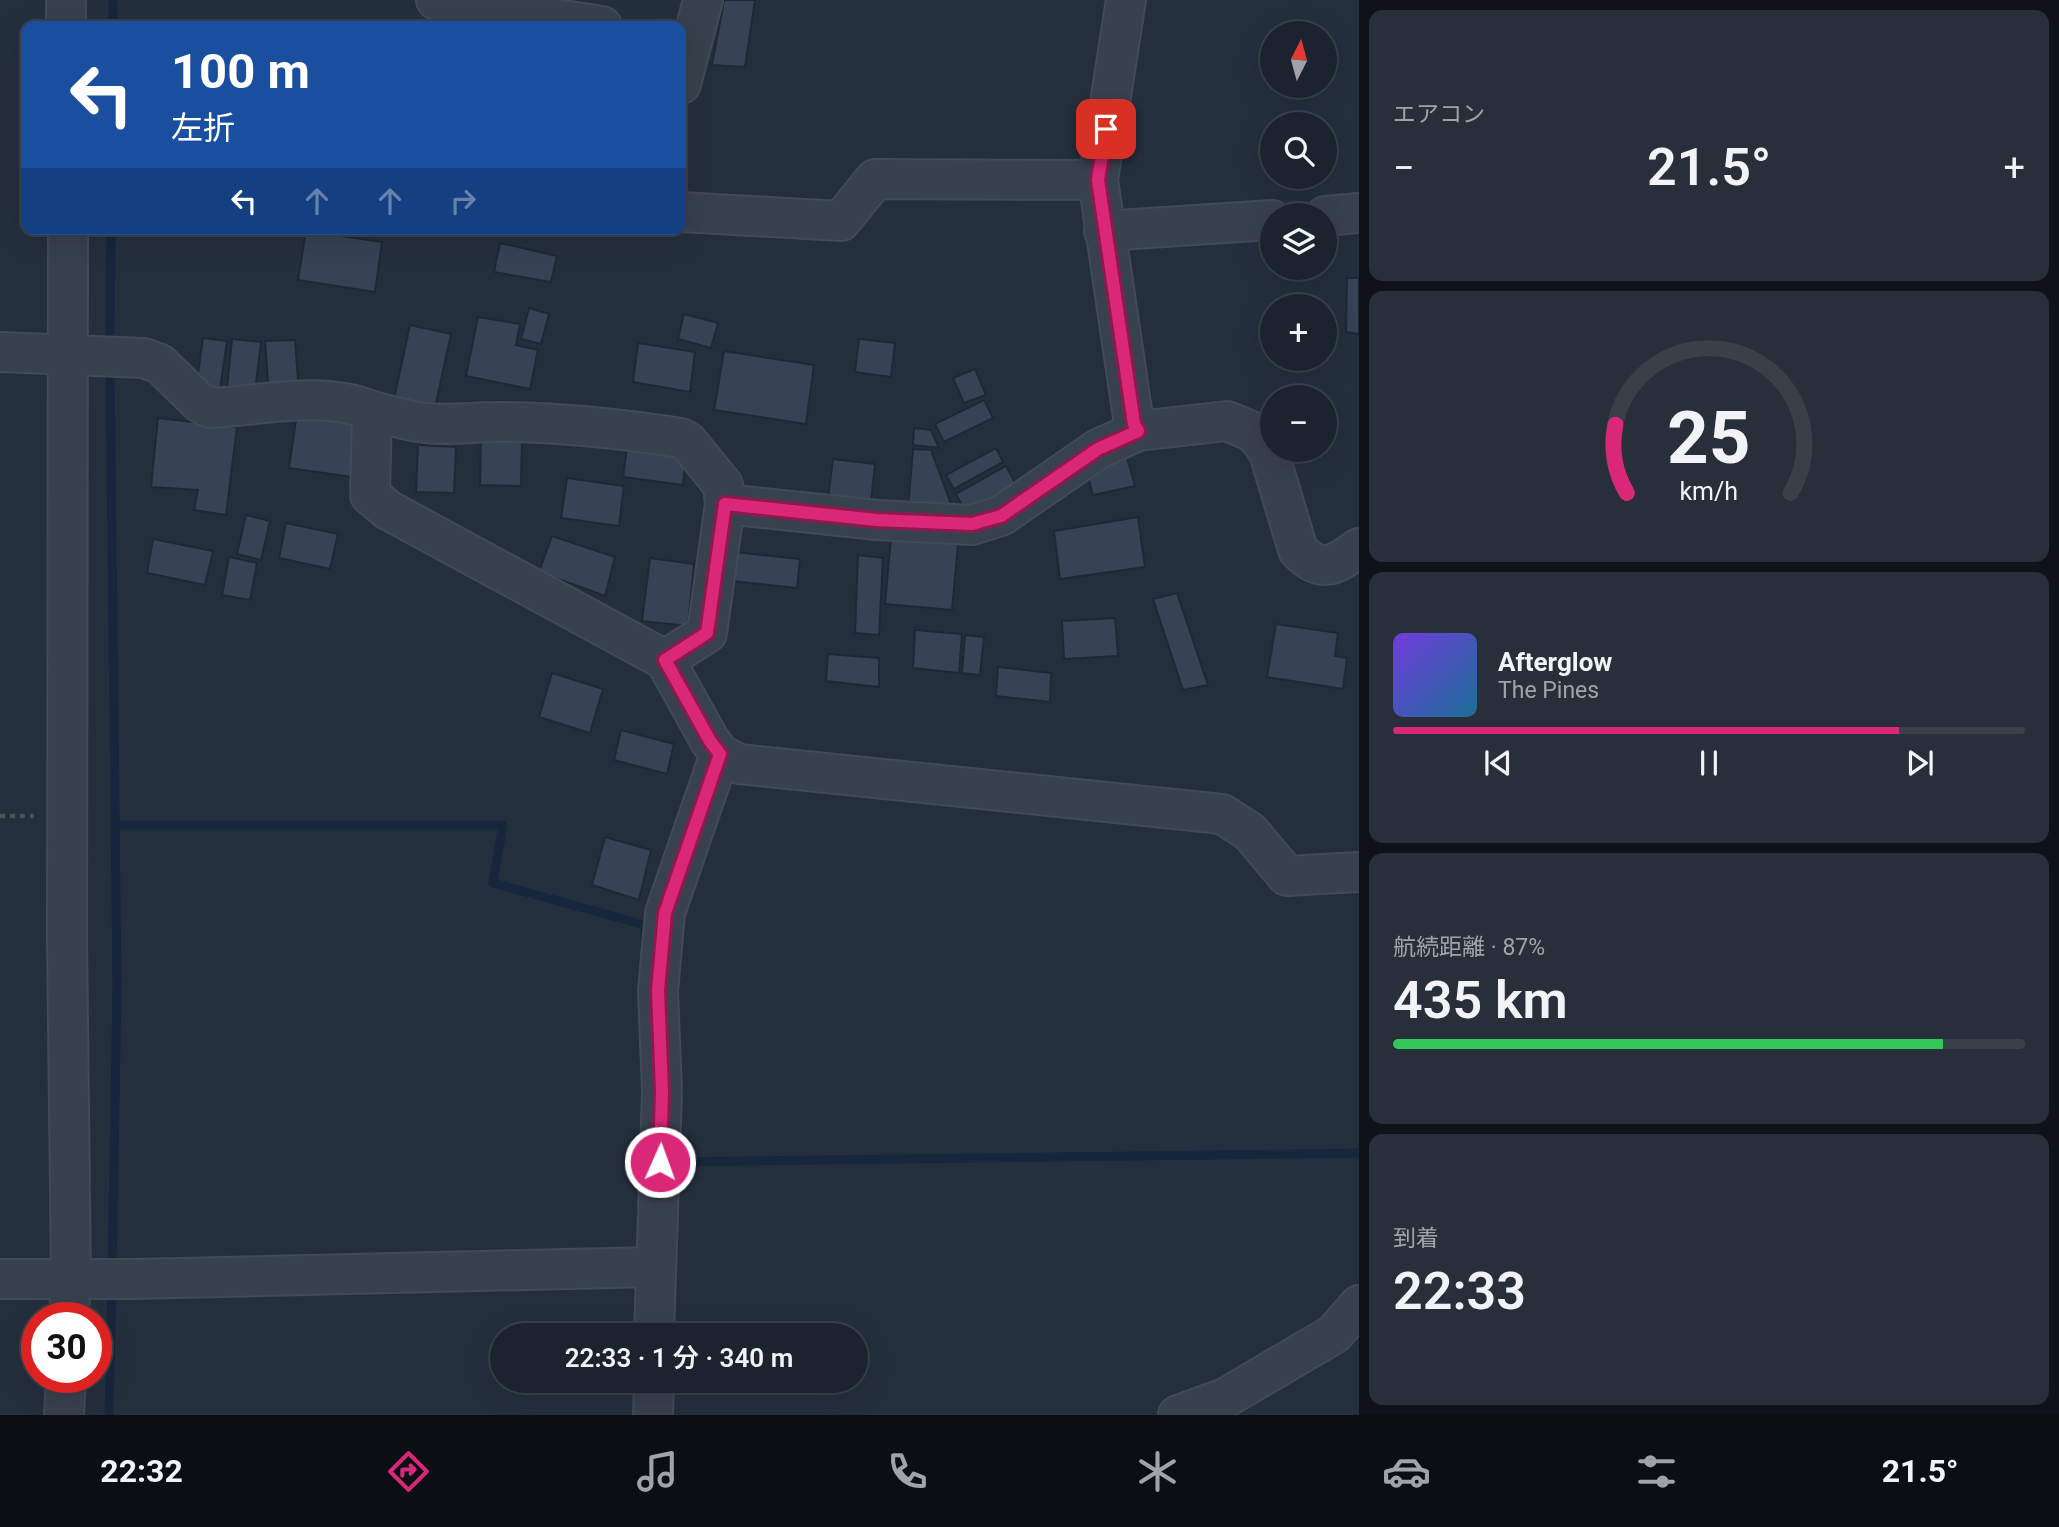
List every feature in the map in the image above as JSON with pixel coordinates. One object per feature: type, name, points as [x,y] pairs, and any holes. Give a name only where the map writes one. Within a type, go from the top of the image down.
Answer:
[{"type":"street","points":[[66,0],[66,21]]},
{"type":"street","points":[[436,0],[570,21]]},
{"type":"street","points":[[686,40],[703,0]]},
{"type":"street","points":[[1126,0],[1098,180],[1134,424],[1138,431]]},
{"type":"street","points":[[686,212],[841,221],[876,179],[1098,180]]},
{"type":"street","points":[[1337,215],[1359,213]]},
{"type":"street","points":[[1104,231],[1260,220]]},
{"type":"street","points":[[68,235],[75,355],[67,939],[77,1278],[72,1302]]},
{"type":"street","points":[[0,352],[144,358],[160,364],[199,402],[209,408],[311,400],[361,406],[416,422],[446,425],[502,422],[569,425],[622,429],[681,438],[723,485],[725,504],[707,633],[665,660]]},
{"type":"street","points":[[372,411],[370,495],[388,510],[665,660],[710,741],[720,754],[739,764],[1222,814],[1250,832],[1287,876],[1359,872]]},
{"type":"street","points":[[725,504],[877,520],[972,524],[1001,516],[1098,449],[1138,431],[1227,421],[1240,424],[1262,442],[1269,453],[1298,550],[1315,564],[1325,566],[1335,565],[1359,548]]},
{"type":"street","points":[[654,1323],[662,1091],[658,991],[665,913],[720,754]]},
{"type":"street","points":[[0,1279],[133,1279],[655,1268]]},
{"type":"street","points":[[1178,1415],[1225,1398],[1347,1341],[1359,1305]]},
{"type":"street","points":[[64,1415],[65,1393]]},
{"type":"street","points":[[653,1415],[654,1393]]},
{"type":"building","points":[[724,0],[755,0],[745,67],[712,65]]},
{"type":"building","points":[[305,235],[334,235],[382,242],[375,292],[298,280]]},
{"type":"building","points":[[500,243],[557,256],[551,282],[494,272]]},
{"type":"building","points":[[1347,278],[1359,278],[1359,334],[1346,332]]},
{"type":"building","points":[[529,308],[549,314],[541,344],[521,339]]},
{"type":"building","points":[[684,314],[718,323],[711,348],[678,339]]},
{"type":"building","points":[[478,317],[520,324],[516,345],[538,350],[530,389],[466,376]]},
{"type":"building","points":[[410,325],[451,334],[433,417],[392,408]]},
{"type":"building","points":[[203,338],[227,341],[220,390],[196,387]]},
{"type":"building","points":[[232,339],[261,342],[255,392],[227,388]]},
{"type":"building","points":[[859,339],[895,343],[891,377],[855,372]]},
{"type":"building","points":[[295,340],[299,393],[269,395],[265,341]]},
{"type":"building","points":[[638,343],[695,352],[690,392],[633,382]]},
{"type":"building","points":[[724,351],[814,365],[806,424],[714,410]]},
{"type":"building","points":[[975,369],[986,395],[964,403],[953,378]]},
{"type":"building","points":[[984,400],[993,418],[944,442],[935,424]]},
{"type":"building","points":[[297,413],[360,422],[352,477],[289,468]]},
{"type":"building","points":[[158,418],[237,427],[226,515],[194,510],[198,490],[151,487]]},
{"type":"building","points":[[914,428],[931,430],[939,448],[913,445]]},
{"type":"building","points":[[481,437],[522,437],[521,486],[480,485]]},
{"type":"building","points":[[628,439],[687,448],[683,485],[623,477]]},
{"type":"building","points":[[418,445],[456,447],[454,493],[416,492]]},
{"type":"building","points":[[996,448],[1003,462],[954,489],[946,475]]},
{"type":"building","points":[[913,449],[931,450],[954,512],[908,509]]},
{"type":"building","points":[[1126,454],[1135,486],[1093,495],[1085,465]]},
{"type":"building","points":[[833,459],[875,464],[870,512],[827,507]]},
{"type":"building","points":[[1006,466],[1022,495],[971,522],[956,494]]},
{"type":"building","points":[[567,478],[624,486],[619,526],[561,518]]},
{"type":"building","points":[[246,515],[270,521],[261,560],[237,554]]},
{"type":"building","points":[[1138,517],[1145,567],[1060,579],[1054,531]]},
{"type":"building","points":[[286,523],[338,534],[330,569],[279,558]]},
{"type":"building","points":[[892,527],[959,533],[952,610],[885,604]]},
{"type":"building","points":[[552,536],[615,557],[605,596],[539,572]]},
{"type":"building","points":[[153,539],[213,551],[205,585],[147,573]]},
{"type":"building","points":[[725,551],[800,559],[797,588],[722,580]]},
{"type":"building","points":[[858,555],[883,558],[879,635],[855,633]]},
{"type":"building","points":[[229,557],[257,563],[250,600],[222,595]]},
{"type":"building","points":[[650,558],[694,564],[688,626],[642,621]]},
{"type":"building","points":[[1177,593],[1208,685],[1183,690],[1153,599]]},
{"type":"building","points":[[1115,618],[1118,656],[1064,659],[1062,621]]},
{"type":"building","points":[[1276,624],[1338,633],[1335,656],[1347,658],[1343,689],[1267,677]]},
{"type":"building","points":[[915,630],[962,634],[959,673],[913,668]]},
{"type":"building","points":[[965,635],[984,637],[980,675],[962,673]]},
{"type":"building","points":[[828,654],[879,658],[879,687],[826,681]]},
{"type":"building","points":[[998,667],[1051,673],[1050,702],[996,696]]},
{"type":"building","points":[[552,673],[603,689],[590,733],[539,717]]},
{"type":"building","points":[[621,730],[674,744],[667,774],[614,760]]},
{"type":"building","points":[[605,837],[651,850],[639,900],[592,885]]},
{"type":"waterway","points":[[113,0],[113,21]]},
{"type":"waterway","points":[[110,346],[111,235]]},
{"type":"waterway","points":[[110,364],[117,988],[112,1270]]},
{"type":"waterway","points":[[115,825],[503,825],[493,883],[645,925],[645,935]]},
{"type":"waterway","points":[[667,1162],[1359,1153]]},
{"type":"waterway","points":[[109,1415],[112,1288]]},
{"type":"route","points":[[660,1162],[662,1091],[658,991],[665,913],[720,754],[665,660],[707,633],[725,504],[877,520],[972,524],[1001,516],[1098,449],[1138,431],[1134,424],[1098,180],[1106,129]]}]
